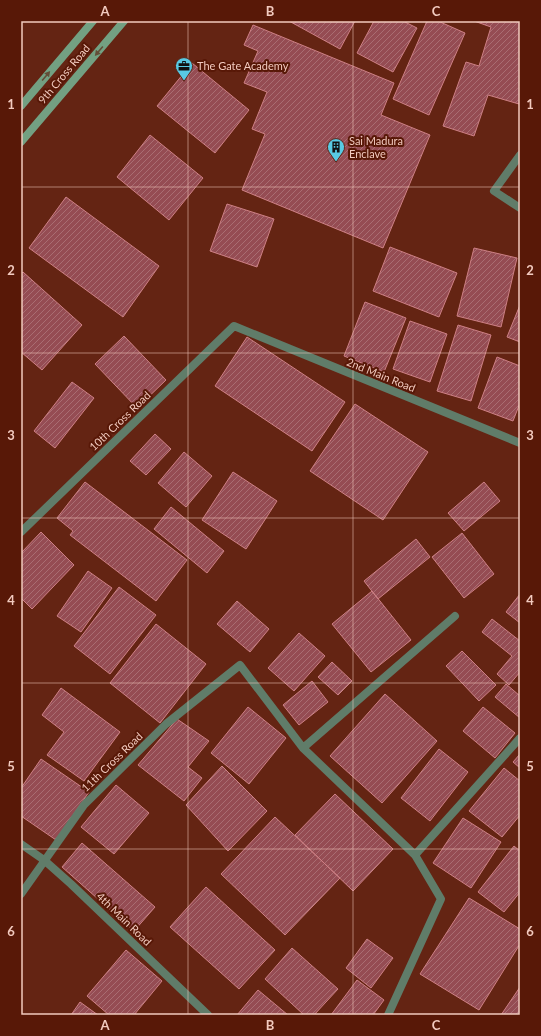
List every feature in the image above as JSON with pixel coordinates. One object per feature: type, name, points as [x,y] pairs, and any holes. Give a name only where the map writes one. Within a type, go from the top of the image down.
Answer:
[{"type":"main road","name":"9th Cross Road","points":[[21,106],[93,21]]},
{"type":"main road","name":"9th Cross Road","points":[[21,142],[124,21]]},
{"type":"street","points":[[520,154],[494,191],[520,208]]},
{"type":"street","name":"2nd Main Road","points":[[234,326],[520,443]]},
{"type":"street","name":"10th Cross Road","points":[[21,532],[234,326]]},
{"type":"street","points":[[388,1015],[441,900],[415,855],[302,748],[455,616]]},
{"type":"street","name":"11th Cross Road","points":[[21,894],[84,805],[166,724],[240,665],[302,748]]},
{"type":"street","points":[[415,855],[520,738]]},
{"type":"street","name":"4th Main Road","points":[[21,844],[44,860],[71,884],[208,1015]]},
{"type":"building","points":[[289,21],[355,21],[340,49]]},
{"type":"building","points":[[374,21],[403,21],[417,28],[393,72],[357,53]]},
{"type":"building","points":[[427,21],[438,21],[465,33],[429,115],[393,99]]},
{"type":"building","points":[[474,21],[520,21],[520,101],[519,104],[488,95],[474,136],[443,126],[466,62],[479,66],[491,27]]},
{"type":"building","name":"Sai Madura Enclave","points":[[253,25],[394,83],[381,115],[430,135],[383,248],[242,190],[265,134],[252,129],[267,92],[244,83],[258,51],[244,45]]},
{"type":"building","points":[[192,63],[249,110],[215,153],[157,106]]},
{"type":"building","points":[[150,135],[203,178],[169,220],[117,177]]},
{"type":"building","points":[[66,197],[159,266],[123,317],[29,248]]},
{"type":"building","points":[[227,204],[274,219],[257,267],[210,251]]},
{"type":"building","points":[[390,247],[457,273],[439,317],[373,291]]},
{"type":"building","points":[[474,248],[517,258],[501,327],[457,316]]},
{"type":"building","points":[[23,272],[82,325],[42,370],[21,352],[21,274]]},
{"type":"building","points":[[365,302],[406,318],[384,372],[344,356]]},
{"type":"building","points":[[520,305],[520,342],[507,337]]},
{"type":"building","points":[[410,321],[447,334],[430,382],[393,369]]},
{"type":"building","points":[[458,325],[491,335],[471,401],[437,391]]},
{"type":"building","points":[[124,336],[166,380],[137,408],[95,364]]},
{"type":"building","points":[[247,337],[345,402],[312,451],[215,386]]},
{"type":"building","points":[[497,357],[520,366],[520,403],[513,421],[478,408]]},
{"type":"building","points":[[72,382],[94,398],[55,448],[34,431]]},
{"type":"building","points":[[355,404],[428,452],[383,520],[310,471]]},
{"type":"building","points":[[155,434],[171,449],[146,475],[130,461]]},
{"type":"building","points":[[184,452],[212,476],[186,507],[158,483]]},
{"type":"building","points":[[233,472],[277,501],[246,549],[202,520]]},
{"type":"building","points":[[85,482],[187,560],[156,601],[70,535],[73,531],[57,518]]},
{"type":"building","points":[[484,482],[500,501],[464,531],[448,513]]},
{"type":"building","points":[[171,507],[224,551],[207,573],[154,529]]},
{"type":"building","points":[[41,532],[74,565],[32,609],[21,598],[21,553]]},
{"type":"building","points":[[462,533],[494,574],[464,598],[432,557]]},
{"type":"building","points":[[416,539],[430,557],[378,599],[364,581]]},
{"type":"building","points":[[88,571],[112,588],[81,632],[57,616]]},
{"type":"building","points":[[119,587],[156,615],[110,674],[74,646]]},
{"type":"building","points":[[372,591],[411,640],[371,672],[332,624]]},
{"type":"building","points":[[520,594],[520,623],[506,612]]},
{"type":"building","points":[[237,601],[269,629],[250,652],[217,624]]},
{"type":"building","points":[[492,619],[520,641],[520,672],[509,685],[497,674],[512,656],[482,632]]},
{"type":"building","points":[[156,624],[206,664],[160,723],[110,683]]},
{"type":"building","points":[[299,633],[325,656],[294,691],[268,668]]},
{"type":"building","points":[[462,651],[496,685],[479,701],[446,666]]},
{"type":"building","points":[[332,662],[352,681],[338,695],[318,677]]},
{"type":"building","points":[[312,681],[328,702],[299,725],[283,705]]},
{"type":"building","points":[[506,684],[520,696],[520,718],[495,697]]},
{"type":"building","points":[[61,688],[120,732],[84,781],[47,755],[64,732],[42,715]]},
{"type":"building","points":[[385,694],[437,741],[382,803],[330,756]]},
{"type":"building","points":[[248,707],[286,738],[249,784],[211,753]]},
{"type":"building","points":[[483,707],[515,733],[495,758],[463,731]]},
{"type":"building","points":[[177,719],[209,741],[188,767],[202,778],[184,801],[138,765]]},
{"type":"building","points":[[439,749],[468,772],[430,821],[401,798]]},
{"type":"building","points":[[520,754],[520,768],[513,762]]},
{"type":"building","points":[[41,759],[89,792],[56,840],[21,816],[21,788]]},
{"type":"building","points":[[222,766],[267,811],[228,851],[186,805]]},
{"type":"building","points":[[504,768],[520,781],[520,815],[502,837],[469,811]]},
{"type":"building","points":[[116,785],[149,813],[114,854],[81,827]]},
{"type":"building","points":[[335,794],[393,849],[353,891],[295,835]]},
{"type":"building","points":[[275,817],[340,878],[285,935],[221,874]]},
{"type":"building","points":[[463,818],[501,842],[471,888],[433,863]]},
{"type":"building","points":[[82,843],[155,907],[134,931],[62,867]]},
{"type":"building","points":[[514,846],[520,851],[520,892],[504,912],[478,892]]},
{"type":"building","points":[[206,887],[275,950],[239,989],[170,927]]},
{"type":"building","points":[[469,898],[520,929],[520,944],[479,1010],[420,974]]},
{"type":"building","points":[[367,939],[393,958],[371,988],[346,968]]},
{"type":"building","points":[[292,948],[338,989],[314,1015],[304,1015],[265,979]]},
{"type":"building","points":[[126,950],[162,981],[134,1015],[109,1015],[87,996]]},
{"type":"building","points":[[357,980],[384,1000],[373,1015],[331,1015]]},
{"type":"building","points":[[520,987],[520,1015],[501,1015]]},
{"type":"building","points":[[258,990],[288,1015],[237,1015]]},
{"type":"building","points":[[80,1002],[98,1015],[71,1015]]},
{"type":"place","name":"The Gate Academy","points":[[184,81]]},
{"type":"place","name":"Sai Madura Enclave","points":[[336,162]]}]
